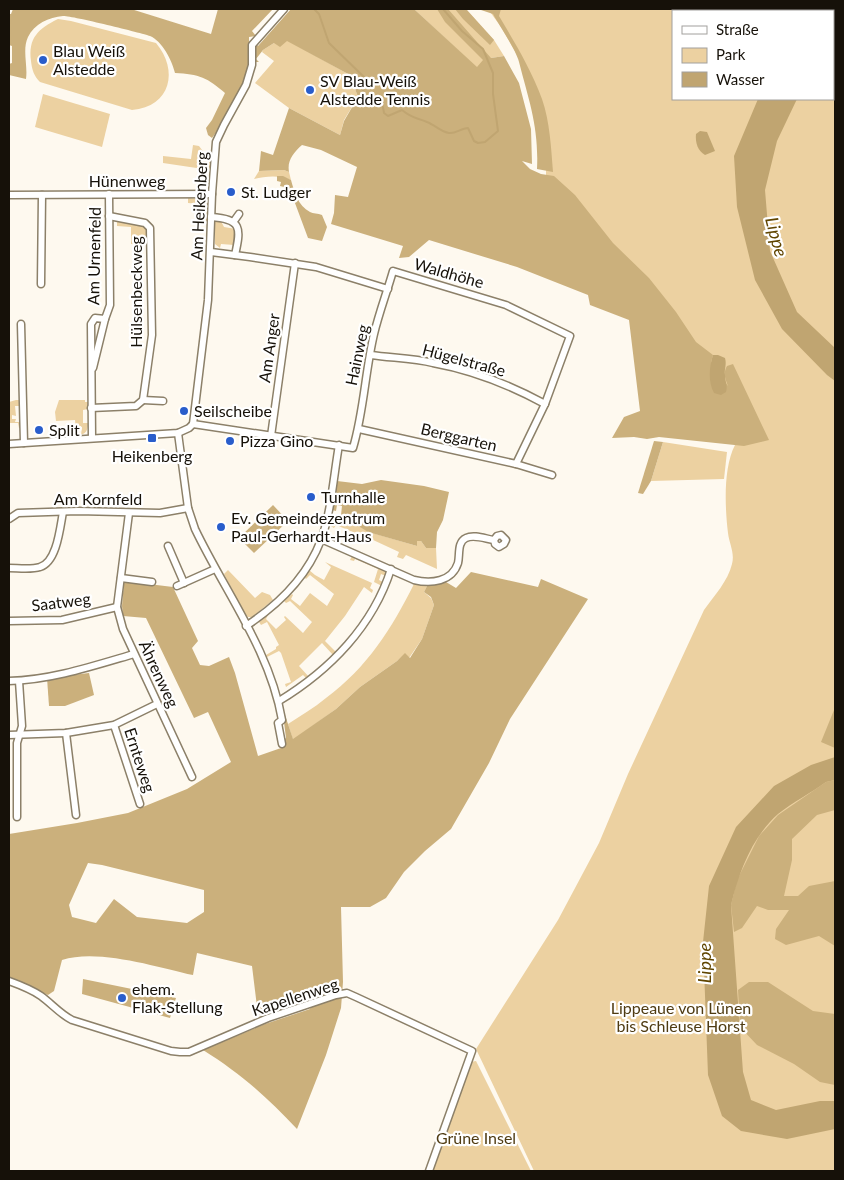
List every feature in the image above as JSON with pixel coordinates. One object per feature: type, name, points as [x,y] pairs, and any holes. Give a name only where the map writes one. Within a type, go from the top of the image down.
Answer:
[{"type":"street","name":"Am Heikenberg","points":[[192,424],[208,300],[216,142],[246,85],[252,65],[252,45],[284,9]]},
{"type":"street","name":"Am Urnenfeld","points":[[91,378],[110,305],[108,194]]},
{"type":"street","name":"Hünenweg","points":[[9,195],[212,194]]},
{"type":"street","points":[[41,284],[42,195]]},
{"type":"street","points":[[211,217],[221,214],[234,221],[239,231],[235,255]]},
{"type":"street","points":[[234,221],[239,214]]},
{"type":"street","name":"Hülsenbeckweg","points":[[109,216],[145,223],[150,228],[152,335],[143,400]]},
{"type":"street","points":[[211,252],[327,270],[388,289]]},
{"type":"street","name":"Am Anger","points":[[271,436],[295,264]]},
{"type":"street","name":"Waldhöhe","points":[[388,289],[393,272],[506,305],[570,336],[545,404]]},
{"type":"street","name":"Hainweg","points":[[359,429],[363,390],[374,336],[388,289]]},
{"type":"street","name":"Am Urnenfeld","points":[[92,438],[91,324],[95,318],[105,319]]},
{"type":"street","points":[[21,324],[24,443]]},
{"type":"street","name":"Hügelstraße","points":[[371,355],[432,362],[468,372],[504,384],[545,404]]},
{"type":"street","points":[[91,408],[136,406],[143,400],[163,401]]},
{"type":"street","points":[[516,464],[545,404]]},
{"type":"street","points":[[9,444],[178,433],[189,428],[192,424],[353,448],[359,429]]},
{"type":"street","name":"Berggarten","points":[[359,429],[516,464],[552,475]]},
{"type":"street","points":[[178,433],[188,508],[195,529],[268,667],[279,701],[282,720],[278,723],[282,744]]},
{"type":"street","points":[[246,626],[267,612],[286,594],[307,567],[322,540],[339,445]]},
{"type":"street","name":"Am Kornfeld","points":[[9,519],[18,513],[160,513],[188,508]]},
{"type":"street","points":[[9,568],[36,568],[48,563],[53,554],[63,512]]},
{"type":"street","name":"Ährenweg","points":[[129,513],[117,608],[122,629],[192,777]]},
{"type":"street","points":[[322,540],[414,580],[428,583],[440,581],[454,572],[459,561],[461,543],[465,538],[472,536],[494,540]]},
{"type":"street","points":[[168,546],[181,585],[215,569]]},
{"type":"street","points":[[279,701],[314,678],[358,633],[379,600],[391,569]]},
{"type":"street","points":[[121,578],[152,582]]},
{"type":"street","name":"Saatweg","points":[[9,621],[62,620],[117,608]]},
{"type":"street","points":[[9,681],[73,672],[134,654]]},
{"type":"street","points":[[17,817],[17,743],[22,726],[20,680]]},
{"type":"street","name":"Ernteweg","points":[[9,735],[66,733],[114,725],[157,704]]},
{"type":"street","name":"Ernteweg","points":[[114,725],[140,804]]},
{"type":"street","points":[[66,733],[76,815]]},
{"type":"street","name":"Kapellenweg","points":[[9,981],[31,990],[61,1014],[72,1020],[180,1052],[201,1048],[268,1018],[336,994],[347,993],[356,996],[472,1051],[429,1171]]},
{"type":"green space","points":[[414,9],[466,9],[494,40],[504,56],[491,58],[477,68]]},
{"type":"green space","name":"Lippeaue von Lünen bis Schleuse Horst","points":[[488,9],[835,9],[835,1171],[534,1171],[476,1049],[558,920],[599,843],[628,774],[704,610],[724,582],[733,560],[727,523],[726,488],[728,465],[735,445],[660,362],[546,178],[546,163],[535,86],[501,27]]},
{"type":"green space","points":[[58,19],[156,43],[163,54],[169,75],[163,95],[145,107],[132,110],[40,82],[32,67],[31,46],[40,31]]},
{"type":"green space","name":"SV Blau-Weiß Alstedde Tennis","points":[[287,40],[350,75],[358,97],[344,120],[340,135],[289,108],[255,83],[274,61],[262,52],[263,50],[274,43]]},
{"type":"green space","name":"Blau Weiß Alstedde","points":[[43,94],[110,114],[102,147],[35,127]]},
{"type":"green space","points":[[193,145],[199,146],[211,162],[210,170],[163,163],[163,156],[191,159]]},
{"type":"green space","points":[[284,170],[289,172],[291,180],[282,177],[254,179],[259,171]]},
{"type":"green space","points":[[188,198],[204,199],[207,201],[208,221],[200,221],[200,204],[188,203]]},
{"type":"green space","points":[[215,218],[221,221],[224,227],[236,229],[234,245],[221,244],[220,248],[215,244]]},
{"type":"green space","points":[[117,221],[146,226],[148,230],[148,244],[131,244],[131,227],[117,226]]},
{"type":"green space","points":[[20,400],[20,406],[15,406],[16,416],[12,415],[12,419],[16,419],[15,422],[21,422],[21,428],[19,428],[18,423],[9,423],[9,402]]},
{"type":"green space","points":[[59,400],[85,400],[85,402],[88,402],[88,409],[83,410],[83,423],[88,423],[85,433],[81,435],[82,427],[78,427],[80,435],[69,436],[68,434],[76,433],[75,420],[56,421],[55,412]]},
{"type":"green space","points":[[663,442],[727,452],[724,479],[651,481]]},
{"type":"green space","points":[[341,515],[369,532],[417,546],[417,541],[421,541],[426,548],[436,548],[437,569],[406,555],[403,559],[397,557],[399,552],[371,539],[368,544],[363,542],[365,537],[336,525],[334,528],[329,525],[330,520],[340,521]]},
{"type":"green space","points":[[352,556],[386,571],[386,576],[381,574],[379,580],[383,582],[382,586],[374,582],[378,569],[355,559],[354,561],[350,560]]},
{"type":"green space","points":[[325,562],[372,583],[370,588],[373,590],[372,593],[364,587],[345,616],[325,641],[336,652],[333,655],[322,643],[299,666],[309,677],[307,679],[303,675],[286,687],[285,684],[291,682],[281,653],[279,651],[267,657],[266,655],[279,645],[267,622],[261,625],[259,622],[268,615],[266,619],[276,629],[286,620],[285,616],[303,633],[312,622],[290,601],[286,603],[284,601],[292,594],[291,599],[300,606],[310,593],[327,606],[334,594],[310,575],[306,579],[304,577],[309,570],[324,580],[331,567]]},
{"type":"green space","points":[[228,570],[255,598],[262,592],[270,595],[273,600],[252,617],[248,617],[224,574]]},
{"type":"green space","points":[[414,584],[427,586],[424,592],[431,598],[434,605],[422,639],[409,658],[405,654],[360,687],[336,709],[293,740],[288,724],[317,705],[354,674],[377,646],[397,616]]},
{"type":"green space","name":"Grüne Insel","points":[[476,1061],[531,1171],[431,1171],[470,1062]]},
{"type":"shaded area","points":[[13,9],[131,9],[211,34],[218,9],[273,9],[252,31],[256,36],[249,37],[248,64],[245,80],[222,125],[212,138],[208,135],[206,128],[225,93],[203,78],[191,74],[175,73],[172,62],[166,52],[159,42],[150,36],[78,18],[63,16],[52,18],[34,28],[28,37],[25,47],[26,79],[9,75],[9,64],[12,63],[12,46],[9,45],[9,14],[11,14]]},
{"type":"shaded area","points":[[291,9],[414,9],[477,67],[483,60],[445,22],[437,9],[448,9],[491,58],[504,56],[519,83],[531,129],[532,164],[522,161],[530,169],[541,174],[554,176],[575,195],[613,243],[649,278],[676,312],[696,342],[713,355],[711,362],[728,386],[725,371],[727,366],[733,364],[769,440],[744,446],[659,437],[647,439],[634,437],[612,438],[624,417],[640,411],[629,320],[590,305],[588,295],[517,267],[429,240],[409,257],[399,258],[403,246],[331,224],[335,195],[348,197],[357,167],[321,150],[302,145],[291,157],[289,172],[284,170],[259,171],[261,151],[273,155],[289,108],[340,135],[344,121],[358,97],[350,75],[287,41],[280,47],[274,43],[263,50],[256,59],[259,62],[255,62],[254,46],[256,44],[258,46]]},
{"type":"shaded area","points":[[455,9],[466,9],[494,40],[490,45],[463,19]]},
{"type":"shaded area","points":[[478,9],[501,9],[499,16],[533,77],[547,117],[553,172],[537,169],[535,127],[517,57],[493,14]]},
{"type":"shaded area","points":[[277,176],[283,176],[291,180],[302,206],[311,213],[322,215],[327,227],[322,241],[308,238],[292,195],[283,196],[284,187],[280,186],[281,182],[277,181]]},
{"type":"shaded area","points":[[654,441],[663,442],[651,481],[643,494],[638,493]]},
{"type":"shaded area","points":[[381,480],[424,486],[449,492],[443,520],[437,532],[436,548],[426,548],[421,541],[417,541],[417,546],[368,532],[341,515],[342,506],[337,505],[336,511],[332,510],[337,481],[362,484]]},
{"type":"shaded area","points":[[273,505],[288,521],[254,553],[239,538]]},
{"type":"shaded area","points":[[471,572],[538,587],[541,579],[588,599],[510,719],[489,763],[451,829],[404,872],[386,898],[370,907],[341,907],[343,982],[341,1008],[326,1055],[297,1129],[253,1086],[203,1050],[265,1024],[310,1009],[313,998],[258,1015],[252,966],[197,953],[193,975],[109,957],[76,957],[62,960],[54,991],[48,995],[9,977],[9,834],[128,813],[187,789],[231,762],[208,712],[194,718],[146,618],[123,616],[124,581],[173,587],[198,641],[192,648],[200,665],[209,666],[229,657],[258,756],[281,748],[281,742],[286,738],[282,706],[293,739],[336,709],[360,687],[397,661],[405,653],[410,658],[422,639],[434,605],[431,597],[424,592],[427,586],[446,582],[456,588]],"holes":[[[88,863],[204,890],[204,912],[187,923],[137,917],[114,899],[96,923],[72,917],[69,905]]]},
{"type":"shaded area","points":[[89,673],[94,695],[65,706],[49,706],[47,678]]},
{"type":"shaded area","points":[[835,697],[835,748],[821,742],[834,710]]},
{"type":"shaded area","points":[[835,780],[835,810],[817,815],[792,839],[792,860],[784,896],[798,896],[809,886],[835,881],[835,946],[819,936],[786,945],[775,939],[776,929],[789,910],[768,910],[757,906],[742,928],[734,932],[731,905],[737,880],[759,836],[778,815],[826,782]]},
{"type":"shaded area","points":[[83,979],[176,998],[170,1018],[82,994]]},
{"type":"shaded area","points":[[749,982],[768,982],[813,1011],[835,1014],[835,1085],[820,1082],[794,1064],[757,1045],[740,1027],[738,990]]},
{"type":"water","points":[[758,100],[797,100],[777,141],[765,190],[770,251],[797,312],[835,348],[835,381],[782,329],[755,280],[737,207],[734,156]]},
{"type":"water","points":[[700,131],[707,132],[715,151],[705,155],[701,151],[696,137],[696,134]]},
{"type":"water","points":[[713,355],[718,355],[726,360],[727,390],[721,395],[714,393],[710,379]]},
{"type":"water","name":"Lippe","points":[[835,757],[835,780],[826,782],[778,814],[761,833],[748,856],[738,880],[731,905],[743,1072],[751,1100],[776,1110],[820,1101],[835,1101],[835,1129],[787,1139],[741,1131],[722,1116],[708,1075],[703,942],[709,886],[736,827],[774,786],[811,765]]},
{"type":"waterway","points":[[314,9],[319,14],[329,43],[365,78],[363,92],[366,99],[379,101],[384,113],[388,116],[402,110],[449,133],[468,128],[474,141],[478,143],[485,142],[498,131],[493,94],[493,73],[483,49],[462,31],[443,9]]},
{"type":"place","name":"Blau Weiß Alstedde","points":[[43,60]]},
{"type":"place","name":"SV Blau-Weiß Alstedde Tennis","points":[[310,90]]},
{"type":"place","name":"St. Ludger","points":[[231,192]]},
{"type":"place","name":"Seilscheibe","points":[[184,411]]},
{"type":"place","name":"Split","points":[[39,430]]},
{"type":"place","name":"Heikenberg","points":[[152,438]]},
{"type":"place","name":"Pizza Gino","points":[[230,441]]},
{"type":"place","name":"Turnhalle","points":[[311,497]]},
{"type":"place","name":"Ev. Gemeindezentrum Paul-Gerhardt-Haus","points":[[221,527]]},
{"type":"place","name":"ehem. Flak-Stellung","points":[[122,998]]}]
